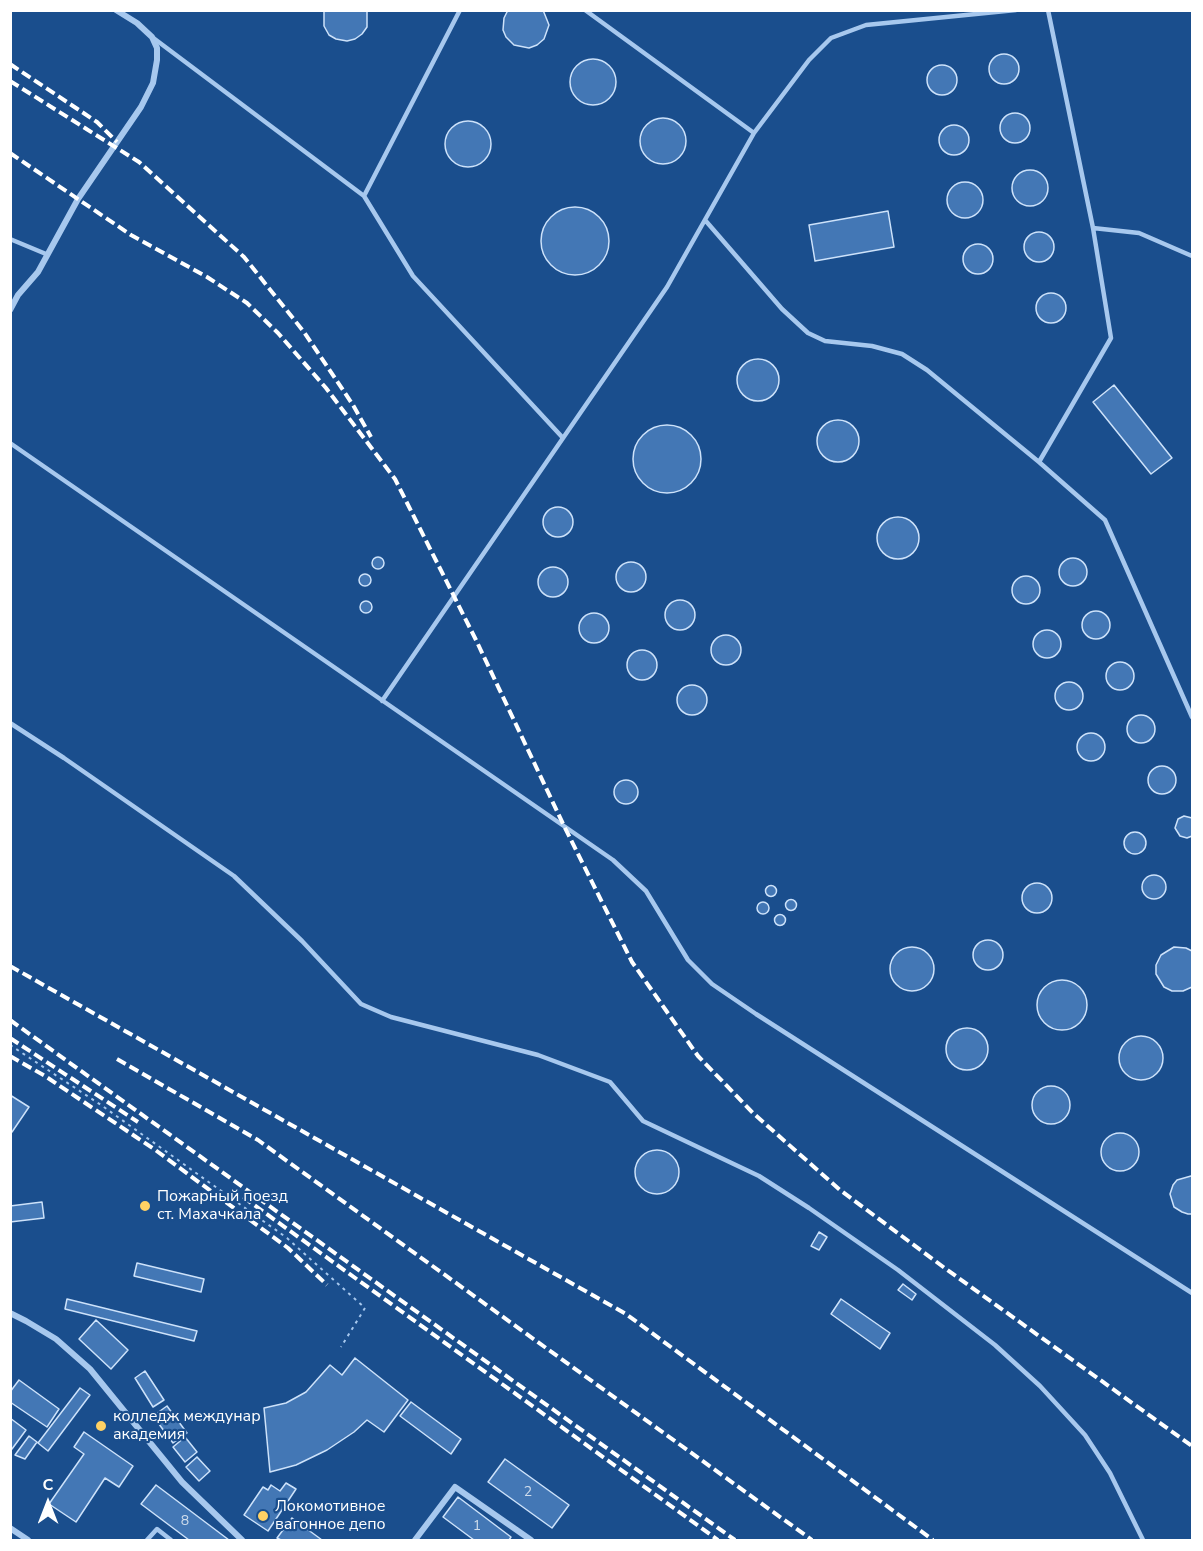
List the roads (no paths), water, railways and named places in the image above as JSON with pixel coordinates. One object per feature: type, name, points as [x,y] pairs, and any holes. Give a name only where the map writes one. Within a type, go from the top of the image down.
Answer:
[{"type":"street","points":[[11,308],[38,272],[78,199],[141,107],[153,83],[157,48],[152,37],[138,23],[116,10]]},
{"type":"street","points":[[10,1313],[56,1339],[90,1370],[182,1482],[242,1540]]},
{"type":"street","points":[[415,1540],[455,1486],[531,1540]]},
{"type":"street","points":[[10,1528],[28,1540]]},
{"type":"lane","points":[[364,196],[460,10]]},
{"type":"lane","points":[[585,10],[754,134]]},
{"type":"lane","points":[[382,701],[667,287],[754,134],[809,60],[831,38],[866,25],[1016,10]]},
{"type":"lane","points":[[1039,462],[1111,338],[1094,228],[1048,10]]},
{"type":"lane","points":[[152,37],[364,196],[413,276],[563,438]]},
{"type":"lane","points":[[705,220],[782,309],[808,333],[825,341],[872,346],[902,354],[927,370],[1039,462],[1105,520],[1192,717]]},
{"type":"lane","points":[[1094,228],[1138,233],[1192,256]]},
{"type":"lane","points":[[10,239],[46,254]]},
{"type":"lane","points":[[10,443],[613,860],[645,891],[688,960],[712,984],[1192,1293]]},
{"type":"lane","points":[[10,723],[234,876],[302,941],[361,1004],[391,1017],[538,1055],[610,1082],[643,1121],[759,1176],[898,1270],[995,1345],[1040,1386],[1070,1418],[1085,1435],[1110,1473],[1143,1540]]},
{"type":"lane","points":[[147,1540],[157,1529],[171,1540]]},
{"type":"railway","points":[[10,64],[97,122],[117,142]]},
{"type":"railway","points":[[10,81],[139,162],[244,257],[304,332],[353,405],[371,437]]},
{"type":"railway","points":[[10,153],[131,235],[207,277],[247,303],[278,333],[326,388],[395,479],[632,962],[698,1056],[753,1113],[840,1190],[1192,1446]]},
{"type":"railway","points":[[10,966],[626,1314],[933,1540]]},
{"type":"railway","points":[[10,1020],[735,1540]]},
{"type":"railway","points":[[10,1038],[138,1122]]},
{"type":"railway","points":[[10,1056],[45,1076],[154,1149],[288,1248],[327,1285]]},
{"type":"railway","points":[[117,1059],[258,1140],[812,1540]]},
{"type":"railway","points":[[243,1197],[718,1540]]},
{"type":"place","name":"Пожарный поезд ст. Махачкала","points":[[145,1206]]},
{"type":"place","name":"колледж междунар академия","points":[[101,1426]]},
{"type":"place","name":"Локомотивное вагонное депо","points":[[263,1516]]}]
